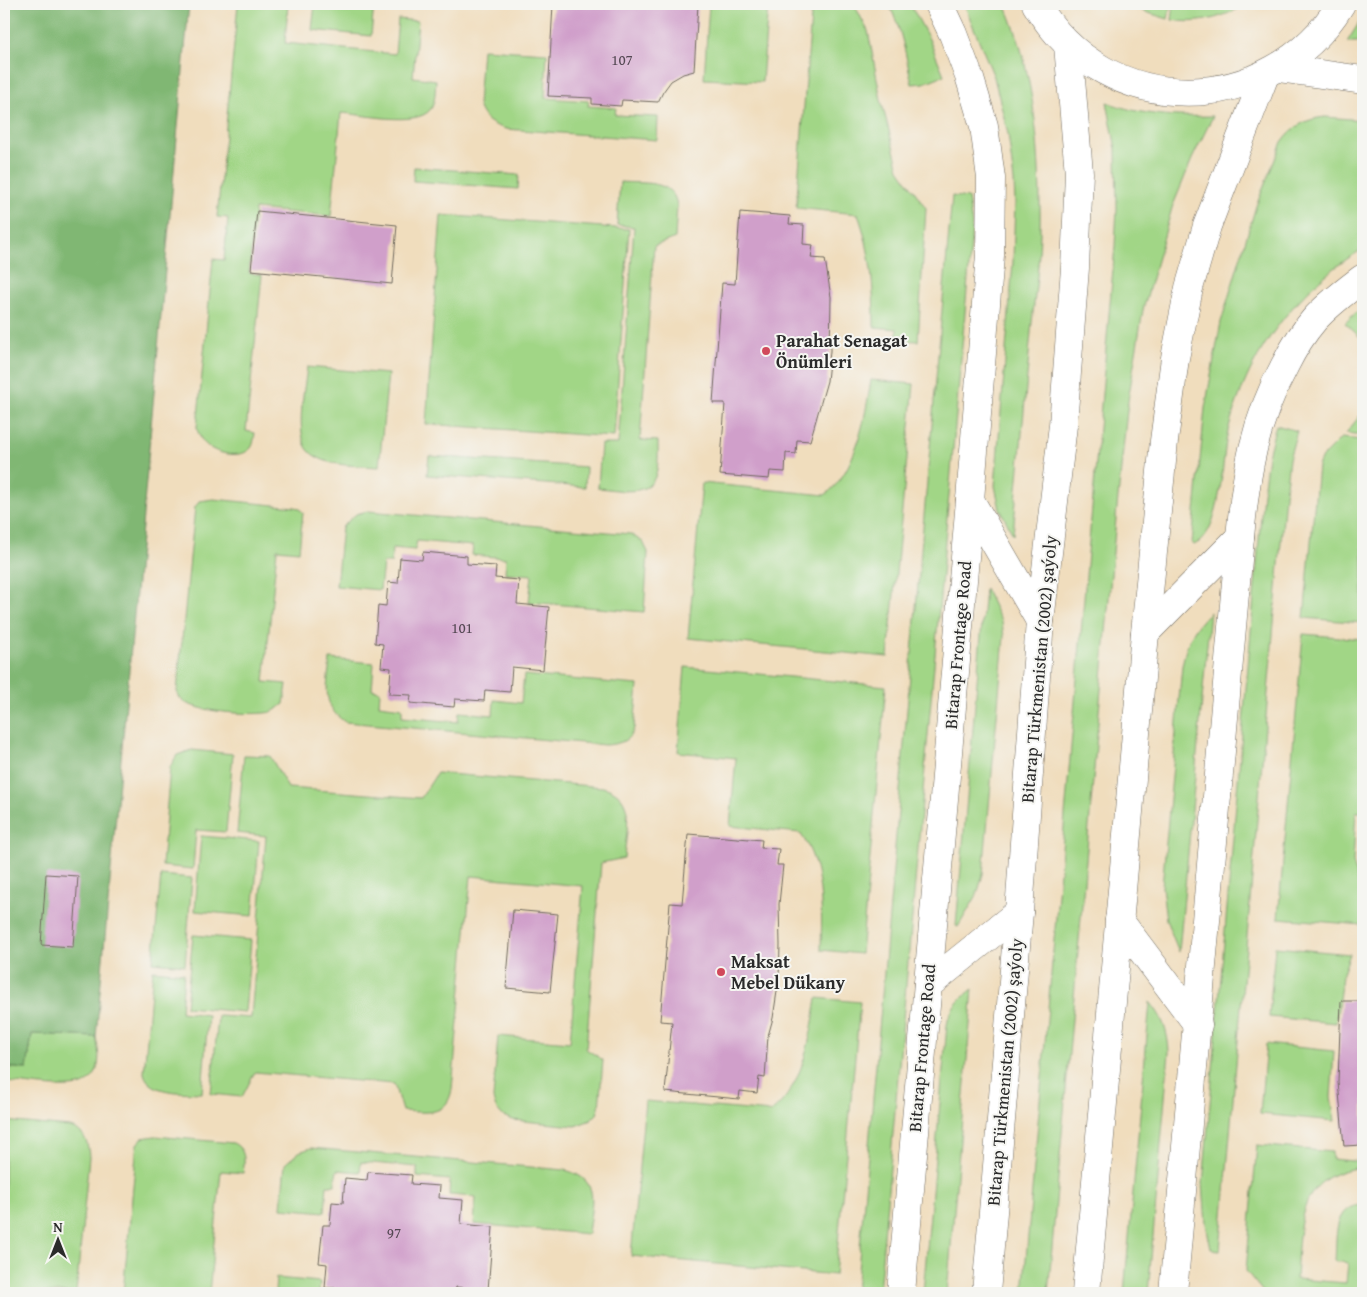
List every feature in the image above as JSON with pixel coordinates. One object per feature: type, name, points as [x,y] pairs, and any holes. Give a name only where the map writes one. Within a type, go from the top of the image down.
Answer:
[{"type":"main road","name":"Bitarap Frontage Road","points":[[901,1293],[990,255],[991,178],[984,126],[970,79],[939,4]]},
{"type":"main road","points":[[1036,4],[1051,26],[1068,45],[1109,74],[1132,83],[1156,89],[1181,92],[1206,92],[1231,87],[1271,72],[1298,54],[1317,37],[1341,4]]},
{"type":"main road","name":"Bitarap Türkmenistan (2002) şaýoly","points":[[986,1293],[1019,912],[1040,621],[1063,425],[1076,268],[1079,173],[1068,45]]},
{"type":"main road","points":[[1271,72],[1363,80]]},
{"type":"main road","points":[[1086,1293],[1164,441],[1175,358],[1189,288],[1207,226],[1271,72]]},
{"type":"main road","points":[[1174,1293],[1245,486],[1262,414],[1276,381],[1295,347],[1314,320],[1336,299],[1363,278]]},
{"type":"main road","points":[[970,500],[1040,621]]},
{"type":"main road","points":[[1146,633],[1240,537]]},
{"type":"main road","points":[[928,985],[1019,912]]},
{"type":"main road","points":[[1119,920],[1198,1025]]},
{"type":"green space","points":[[4,4],[189,4],[96,1037],[32,1034],[27,1069],[4,1067]]},
{"type":"green space","points":[[238,4],[288,4],[285,43],[395,54],[398,19],[418,21],[413,77],[436,80],[433,104],[430,110],[423,115],[401,119],[341,113],[331,216],[255,209],[249,273],[262,275],[246,431],[255,433],[251,448],[242,453],[230,454],[213,450],[204,443],[197,427],[213,259],[224,260],[228,218],[217,217]]},
{"type":"green space","points":[[315,4],[374,4],[371,36],[312,30]]},
{"type":"green space","points":[[709,4],[768,4],[762,82],[704,79]]},
{"type":"green space","points":[[812,4],[854,4],[868,31],[881,100],[899,169],[926,208],[918,341],[897,340],[897,329],[874,327],[871,269],[858,214],[796,208]]},
{"type":"green space","points":[[888,4],[910,4],[929,39],[944,75],[924,83],[912,84],[897,23]]},
{"type":"green space","points":[[964,4],[1005,4],[1024,59],[1038,146],[1040,234],[1013,535],[1000,509],[995,486],[1013,262],[1014,181],[1008,134],[994,77]]},
{"type":"green space","points":[[1131,4],[1171,4],[1168,19],[1145,12]]},
{"type":"green space","points":[[1174,4],[1245,5],[1219,17],[1191,22],[1172,20]]},
{"type":"green space","points":[[1363,15],[1363,42],[1347,42],[1362,18]]},
{"type":"green space","points":[[482,49],[547,53],[545,98],[589,101],[588,106],[616,108],[615,115],[658,117],[657,140],[506,129],[492,124],[485,118],[478,105]]},
{"type":"green space","points":[[1107,102],[1120,107],[1160,115],[1213,116],[1192,159],[1172,208],[1143,310],[1128,401],[1048,1293],[1023,1293],[1115,246],[1117,208],[1116,149]]},
{"type":"green space","points":[[1325,117],[1363,120],[1363,249],[1329,273],[1298,302],[1271,335],[1260,353],[1243,386],[1230,423],[1216,511],[1211,526],[1204,538],[1194,545],[1192,543],[1205,408],[1221,322],[1256,206],[1286,136],[1300,124]]},
{"type":"green space","points":[[414,167],[519,175],[518,189],[413,181]]},
{"type":"green space","points":[[620,182],[655,184],[663,187],[675,197],[677,206],[675,238],[654,246],[640,440],[658,441],[657,469],[651,484],[645,488],[630,491],[598,488],[601,444],[618,444],[634,227],[617,225]]},
{"type":"green space","points":[[952,196],[968,198],[972,224],[971,244],[879,1293],[856,1293]]},
{"type":"green space","points":[[441,215],[629,229],[614,437],[426,424]]},
{"type":"green space","points":[[1363,306],[1363,335],[1361,338],[1345,323]]},
{"type":"green space","points":[[307,367],[388,374],[379,467],[332,463],[317,457],[309,451],[302,434],[301,422]]},
{"type":"green space","points":[[871,380],[914,384],[888,657],[688,638],[702,483],[825,495],[836,485],[852,458],[866,410]]},
{"type":"green space","points":[[1363,412],[1363,435],[1346,433]]},
{"type":"green space","points":[[1276,425],[1297,431],[1289,459],[1285,495],[1220,1250],[1211,1249],[1206,1224],[1203,1184],[1263,493],[1268,456]]},
{"type":"green space","points":[[1341,438],[1363,440],[1363,623],[1304,618],[1318,466],[1322,457]]},
{"type":"green space","points":[[429,456],[586,467],[585,487],[427,475]]},
{"type":"green space","points":[[213,499],[295,507],[299,508],[303,513],[299,551],[277,549],[264,682],[287,684],[284,704],[271,712],[240,713],[204,709],[186,703],[177,693],[195,507],[200,501]]},
{"type":"green space","points":[[368,511],[630,534],[643,542],[648,552],[644,612],[529,602],[532,575],[505,573],[506,558],[472,555],[473,546],[417,541],[415,550],[392,548],[391,563],[383,563],[380,590],[336,586],[342,527],[356,514]]},
{"type":"green space","points":[[985,588],[1002,623],[1004,637],[983,874],[977,895],[958,927],[956,926]]},
{"type":"green space","points":[[1210,612],[1179,952],[1166,920],[1162,887],[1182,666],[1191,636],[1199,623]]},
{"type":"green space","points":[[1303,634],[1363,639],[1363,812],[1356,812],[1353,862],[1358,882],[1363,889],[1363,925],[1278,918]]},
{"type":"green space","points":[[330,659],[374,663],[372,689],[380,691],[379,705],[402,708],[402,717],[458,722],[459,712],[493,715],[494,700],[521,703],[524,675],[638,685],[634,728],[626,739],[619,743],[605,745],[345,722],[332,709],[327,694]]},
{"type":"green space","points":[[685,667],[886,686],[861,954],[821,950],[820,889],[814,860],[800,833],[730,826],[736,758],[678,752]]},
{"type":"green space","points":[[192,750],[233,754],[226,832],[196,830],[193,869],[162,866],[170,767],[177,755]]},
{"type":"green space","points":[[244,755],[270,756],[288,788],[421,798],[437,773],[603,787],[614,791],[621,798],[626,806],[627,815],[624,858],[601,863],[586,1049],[603,1060],[599,1108],[597,1114],[591,1120],[575,1126],[513,1120],[503,1116],[496,1108],[493,1099],[498,1036],[570,1042],[583,886],[471,876],[452,1089],[445,1105],[440,1109],[427,1112],[402,1111],[394,1084],[255,1072],[242,1097],[211,1094],[218,1016],[251,1018],[266,836],[237,833]]},
{"type":"green space","points":[[201,836],[259,841],[253,916],[195,911]]},
{"type":"green space","points":[[161,875],[192,878],[185,965],[153,962]]},
{"type":"green space","points":[[193,935],[251,940],[245,1012],[186,1007]]},
{"type":"green space","points":[[1275,947],[1350,954],[1342,976],[1336,1023],[1269,1017]]},
{"type":"green space","points":[[153,970],[184,973],[181,1012],[208,1015],[202,1093],[160,1089],[147,1080],[144,1073]]},
{"type":"green space","points":[[973,989],[947,1293],[923,1293],[947,1025],[953,1008]]},
{"type":"green space","points":[[817,998],[860,1002],[835,1275],[631,1256],[645,1101],[771,1112],[782,1102],[798,1075],[812,1028]]},
{"type":"green space","points":[[1150,1002],[1164,1025],[1169,1052],[1148,1293],[1124,1293]]},
{"type":"green space","points":[[32,1034],[96,1037],[99,1059],[98,1068],[94,1076],[84,1084],[75,1087],[4,1082],[4,1067],[27,1069]]},
{"type":"green space","points":[[1266,1044],[1334,1051],[1331,1097],[1335,1121],[1260,1114]]},
{"type":"green space","points":[[4,1121],[70,1127],[79,1131],[87,1142],[89,1157],[76,1293],[4,1293]]},
{"type":"green space","points":[[155,1136],[233,1143],[242,1152],[244,1160],[243,1173],[221,1171],[209,1293],[123,1293],[137,1144],[142,1138]]},
{"type":"green space","points":[[1257,1145],[1332,1152],[1332,1159],[1363,1162],[1363,1167],[1341,1172],[1324,1180],[1313,1192],[1305,1206],[1301,1222],[1296,1279],[1346,1283],[1348,1263],[1335,1261],[1338,1224],[1346,1211],[1353,1206],[1363,1205],[1363,1293],[1264,1293],[1246,1271]]},
{"type":"green space","points":[[311,1148],[565,1170],[577,1174],[585,1180],[592,1194],[588,1234],[474,1224],[476,1197],[449,1195],[450,1180],[417,1177],[417,1167],[361,1162],[360,1172],[337,1170],[335,1185],[327,1185],[325,1212],[281,1208],[285,1164],[299,1152]]},
{"type":"green space","points":[[276,1278],[320,1282],[319,1293],[275,1293]]},
{"type":"building","points":[[553,4],[698,4],[694,71],[683,74],[671,81],[658,102],[622,100],[621,106],[592,104],[592,98],[548,96]]},
{"type":"building","points":[[257,211],[397,225],[392,284],[251,270]]},
{"type":"building","name":"Parahat Senagat Önümleri","points":[[740,212],[790,216],[789,224],[804,225],[803,244],[813,245],[811,258],[825,259],[831,297],[830,351],[827,381],[810,441],[797,440],[796,454],[786,453],[785,472],[770,471],[769,479],[720,475],[725,403],[713,403],[722,283],[735,284]]},
{"type":"building","points":[[423,552],[467,556],[467,564],[496,566],[495,578],[519,580],[517,604],[549,607],[543,670],[512,667],[510,692],[485,690],[484,701],[455,699],[454,707],[410,703],[411,695],[389,694],[391,668],[381,667],[383,644],[375,643],[378,605],[386,606],[388,582],[398,583],[400,558],[422,560]]},
{"type":"building","name":"Maksat Mebel Dükany","points":[[688,834],[762,840],[761,848],[779,849],[777,865],[783,865],[779,904],[779,978],[773,1018],[768,1036],[765,1078],[759,1077],[757,1093],[740,1091],[739,1099],[665,1092],[672,1022],[660,1021],[670,903],[682,904]]},
{"type":"building","points":[[46,874],[78,876],[73,947],[41,945]]},
{"type":"building","points":[[513,910],[558,914],[550,992],[506,988]]},
{"type":"building","points":[[1341,1001],[1363,1001],[1363,1145],[1344,1146],[1338,1082]]},
{"type":"building","points":[[368,1172],[412,1175],[411,1184],[440,1186],[439,1198],[463,1200],[461,1224],[493,1227],[488,1290],[456,1287],[455,1293],[335,1293],[335,1288],[325,1288],[327,1264],[319,1263],[323,1225],[330,1225],[332,1202],[343,1203],[345,1178],[367,1180]]},
{"type":"place","name":"Parahat Senagat Önümleri","points":[[766,351]]},
{"type":"place","name":"Maksat Mebel Dükany","points":[[721,972]]}]
